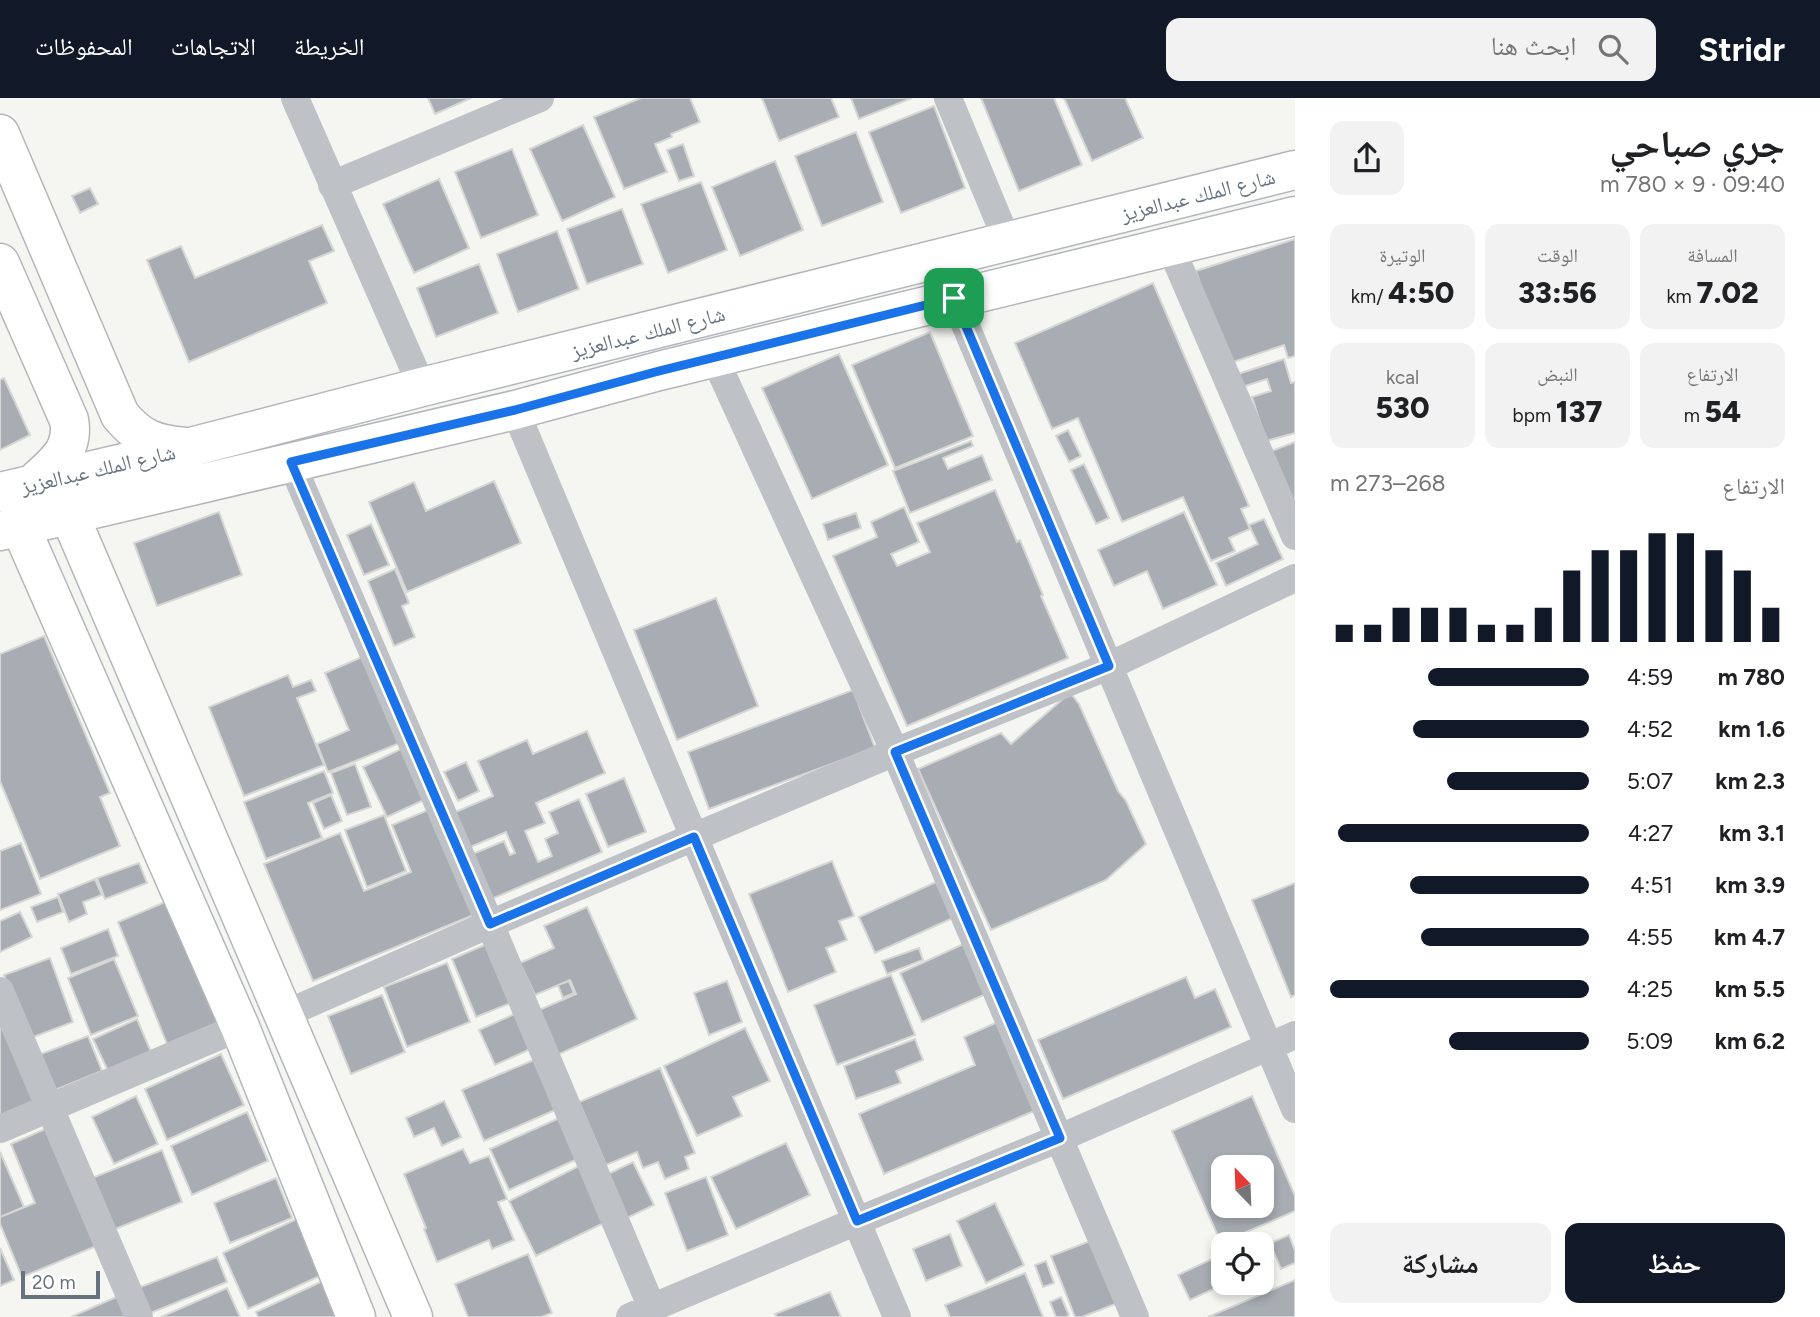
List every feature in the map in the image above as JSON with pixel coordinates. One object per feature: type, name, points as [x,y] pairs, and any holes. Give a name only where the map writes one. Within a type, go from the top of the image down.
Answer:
[{"type":"street","points":[[295,98],[422,387]]},
{"type":"street","points":[[332,185],[540,98]]},
{"type":"street","points":[[948,98],[1008,243]]},
{"type":"street","points":[[0,134],[120,415],[132,429],[145,438],[161,444],[187,448]]},
{"type":"street","name":"شارع الملك عبدالعزيز","points":[[17,488],[187,448],[1295,170]]},
{"type":"street","name":"شارع الملك عبدالعزيز","points":[[10,528],[515,410],[714,357],[1295,216]]},
{"type":"street","points":[[1170,246],[1295,536]]},
{"type":"street","points":[[0,263],[69,420],[71,431],[61,457],[17,488]]},
{"type":"street","points":[[954,298],[1295,1108]]},
{"type":"street","points":[[714,357],[895,752],[1135,1317]]},
{"type":"street","points":[[515,410],[897,1317]]},
{"type":"street","points":[[291,462],[490,924],[641,1312],[1060,1138],[1295,1035]]},
{"type":"street","points":[[69,513],[413,1317]]},
{"type":"street","points":[[10,528],[240,1027],[356,1317]]},
{"type":"street","points":[[283,1015],[895,752],[1109,666],[1295,578]]},
{"type":"street","points":[[0,990],[139,1317]]},
{"type":"street","points":[[0,1129],[240,1027]]},
{"type":"building","points":[[428,98],[471,98],[435,114]]},
{"type":"building","points":[[641,98],[690,98],[700,122],[655,144],[667,172],[624,189],[594,117]]},
{"type":"building","points":[[762,98],[831,98],[839,117],[779,141]]},
{"type":"building","points":[[851,98],[912,98],[859,119]]},
{"type":"building","points":[[981,98],[1054,98],[1082,165],[1019,191]]},
{"type":"building","points":[[1064,98],[1125,98],[1143,138],[1092,161]]},
{"type":"building","points":[[934,106],[965,188],[901,213],[869,132]]},
{"type":"building","points":[[583,125],[615,197],[562,221],[530,149]]},
{"type":"building","points":[[856,132],[883,202],[822,226],[795,156]]},
{"type":"building","points":[[683,144],[694,176],[679,181],[667,150]]},
{"type":"building","points":[[512,149],[538,215],[481,238],[455,172]]},
{"type":"building","points":[[775,161],[803,230],[740,256],[712,187]]},
{"type":"building","points":[[439,179],[469,248],[414,273],[383,204]]},
{"type":"building","points":[[701,182],[727,250],[668,273],[641,204]]},
{"type":"building","points":[[90,188],[98,204],[80,213],[72,196]]},
{"type":"building","points":[[622,209],[643,264],[587,284],[567,229]]},
{"type":"building","points":[[322,225],[334,251],[309,261],[327,303],[189,362],[147,260],[181,246],[195,278]]},
{"type":"building","points":[[557,231],[579,289],[518,312],[497,254]]},
{"type":"building","points":[[1295,239],[1295,356],[1288,358],[1284,345],[1227,364],[1196,271]]},
{"type":"building","points":[[479,264],[498,313],[436,337],[417,288]]},
{"type":"building","points":[[1153,283],[1249,506],[1241,509],[1250,529],[1229,538],[1235,551],[1211,561],[1183,497],[1122,522],[1078,418],[1052,429],[1015,343]]},
{"type":"building","points":[[930,332],[973,436],[895,468],[852,365]]},
{"type":"building","points":[[839,354],[888,465],[812,499],[762,388]]},
{"type":"building","points":[[1284,359],[1291,383],[1295,382],[1295,433],[1266,441],[1252,397],[1271,391],[1267,379],[1239,388],[1235,375]]},
{"type":"building","points":[[4,378],[30,435],[0,450],[0,380]]},
{"type":"building","points":[[1068,430],[1081,456],[1069,462],[1056,436]]},
{"type":"building","points":[[971,441],[973,446],[943,458],[948,469],[982,455],[992,480],[910,513],[893,471]]},
{"type":"building","points":[[1295,442],[1295,516],[1269,452]]},
{"type":"building","points":[[1084,464],[1109,518],[1096,524],[1071,470]]},
{"type":"building","points":[[494,481],[521,543],[407,592],[369,502],[414,482],[426,511]]},
{"type":"building","points":[[995,490],[1017,542],[1020,540],[1068,658],[907,726],[833,556],[877,537],[871,522],[904,507],[919,542],[891,554],[897,566],[930,552],[917,523]]},
{"type":"building","points":[[219,512],[242,575],[157,606],[134,543]]},
{"type":"building","points":[[1184,512],[1217,585],[1163,609],[1147,571],[1114,586],[1098,550]]},
{"type":"building","points":[[856,513],[861,528],[828,540],[823,524]]},
{"type":"building","points":[[1264,519],[1283,559],[1226,586],[1216,563],[1258,544],[1249,525]]},
{"type":"building","points":[[371,524],[389,565],[364,575],[347,535]]},
{"type":"building","points":[[395,569],[409,603],[402,606],[415,637],[394,646],[368,581]]},
{"type":"building","points":[[716,598],[758,706],[677,740],[634,630]]},
{"type":"building","points":[[44,636],[110,793],[100,797],[120,846],[40,879],[0,781],[0,654]]},
{"type":"building","points":[[369,654],[405,741],[328,772],[317,744],[349,730],[325,673]]},
{"type":"building","points":[[288,675],[293,687],[311,680],[316,691],[297,698],[324,765],[244,796],[209,707]]},
{"type":"building","points":[[853,690],[875,748],[709,809],[688,752]]},
{"type":"building","points":[[1072,695],[1079,704],[1118,791],[1126,801],[1146,844],[1106,880],[991,930],[918,769],[1001,733],[1011,744],[1064,698]]},
{"type":"building","points":[[587,731],[605,773],[536,803],[545,823],[525,831],[538,862],[552,856],[545,839],[558,833],[549,812],[579,799],[602,852],[489,900],[470,855],[504,841],[510,855],[515,853],[506,832],[468,848],[453,813],[493,796],[478,761],[527,740],[533,754]]},
{"type":"building","points":[[403,748],[426,799],[387,817],[363,767]]},
{"type":"building","points":[[466,762],[479,791],[458,801],[444,772]]},
{"type":"building","points":[[355,764],[371,807],[347,815],[331,773]]},
{"type":"building","points":[[324,771],[333,793],[308,803],[322,838],[266,859],[244,802]]},
{"type":"building","points":[[624,778],[646,832],[608,847],[586,794]]},
{"type":"building","points":[[331,795],[342,821],[324,829],[313,803]]},
{"type":"building","points":[[433,808],[476,914],[313,981],[264,864],[340,833],[364,891],[411,872],[392,825]]},
{"type":"building","points":[[384,815],[406,871],[367,887],[345,830]]},
{"type":"building","points":[[21,843],[41,894],[0,910],[0,851]]},
{"type":"building","points":[[832,861],[854,916],[839,921],[847,940],[826,948],[836,972],[788,992],[749,894]]},
{"type":"building","points":[[139,863],[147,883],[105,899],[97,878]]},
{"type":"building","points":[[95,879],[102,895],[83,902],[87,914],[69,922],[58,894]]},
{"type":"building","points":[[936,882],[953,918],[875,953],[859,917]]},
{"type":"building","points":[[1295,883],[1295,995],[1291,997],[1252,900]]},
{"type":"building","points":[[58,897],[63,912],[37,922],[31,907]]},
{"type":"building","points":[[170,900],[220,1022],[167,1044],[118,922]]},
{"type":"building","points":[[587,907],[637,1019],[557,1055],[537,1011],[576,994],[570,980],[535,995],[520,963],[554,948],[544,926]]},
{"type":"building","points":[[20,912],[32,937],[0,952],[0,921]]},
{"type":"building","points":[[108,929],[118,956],[71,974],[61,948]]},
{"type":"building","points":[[494,941],[518,1000],[476,1017],[452,959]]},
{"type":"building","points":[[970,941],[993,991],[922,1022],[900,973]]},
{"type":"building","points":[[919,948],[923,960],[887,974],[882,961]]},
{"type":"building","points":[[50,958],[73,1022],[28,1039],[4,975]]},
{"type":"building","points":[[114,959],[138,1016],[91,1035],[68,978]]},
{"type":"building","points":[[447,963],[470,1022],[407,1047],[384,987]]},
{"type":"building","points":[[891,975],[915,1035],[837,1065],[814,1005]]},
{"type":"building","points":[[1186,977],[1195,998],[1215,989],[1231,1027],[1063,1099],[1038,1040]]},
{"type":"building","points":[[569,981],[574,993],[563,998],[558,985]]},
{"type":"building","points":[[727,981],[742,1022],[709,1035],[694,993]]},
{"type":"building","points":[[382,995],[405,1052],[351,1074],[328,1016]]},
{"type":"building","points":[[0,1012],[36,1103],[0,1117]]},
{"type":"building","points":[[519,1012],[535,1047],[495,1065],[479,1030]]},
{"type":"building","points":[[137,1019],[151,1052],[108,1071],[93,1039]]},
{"type":"building","points":[[1002,1020],[1039,1109],[884,1174],[859,1114],[975,1065],[964,1037]]},
{"type":"building","points":[[745,1028],[770,1081],[733,1097],[742,1116],[697,1136],[664,1066]]},
{"type":"building","points":[[88,1036],[102,1071],[55,1090],[41,1054]]},
{"type":"building","points":[[915,1039],[923,1060],[896,1071],[901,1083],[856,1099],[844,1066]]},
{"type":"building","points":[[221,1054],[244,1105],[167,1140],[145,1089]]},
{"type":"building","points":[[541,1057],[562,1107],[484,1141],[462,1090]]},
{"type":"building","points":[[660,1068],[695,1153],[685,1157],[689,1169],[665,1179],[658,1162],[643,1168],[637,1152],[606,1165],[579,1102]]},
{"type":"building","points":[[136,1096],[158,1144],[114,1164],[92,1117]]},
{"type":"building","points":[[1252,1096],[1295,1196],[1295,1211],[1246,1232],[1216,1232],[1172,1131]]},
{"type":"building","points":[[444,1101],[461,1137],[442,1146],[434,1128],[414,1137],[406,1118]]},
{"type":"building","points":[[247,1112],[268,1161],[192,1195],[171,1146]]},
{"type":"building","points":[[566,1115],[584,1156],[509,1190],[490,1149]]},
{"type":"building","points":[[52,1126],[101,1244],[22,1277],[0,1224],[0,1217],[35,1203],[11,1144]]},
{"type":"building","points":[[786,1143],[810,1195],[736,1229],[711,1177]]},
{"type":"building","points":[[463,1149],[470,1163],[489,1156],[507,1199],[498,1202],[514,1240],[492,1249],[489,1240],[437,1262],[404,1174]]},
{"type":"building","points":[[162,1150],[182,1202],[108,1232],[87,1180]]},
{"type":"building","points":[[0,1152],[24,1207],[0,1217]]},
{"type":"building","points":[[633,1162],[654,1205],[627,1218],[606,1175]]},
{"type":"building","points":[[585,1163],[612,1219],[536,1256],[509,1201]]},
{"type":"building","points":[[706,1177],[728,1235],[687,1251],[665,1193]]},
{"type":"building","points":[[276,1178],[292,1218],[230,1243],[214,1203]]},
{"type":"building","points":[[995,1203],[1024,1265],[986,1283],[957,1221]]},
{"type":"building","points":[[299,1218],[324,1274],[248,1309],[223,1253]]},
{"type":"building","points":[[950,1234],[962,1266],[926,1281],[913,1249]]},
{"type":"building","points":[[1289,1235],[1295,1251],[1295,1263],[1281,1269],[1274,1252],[1274,1241]]},
{"type":"building","points":[[1098,1238],[1123,1301],[1082,1317],[1075,1317],[1051,1256]]},
{"type":"building","points":[[0,1248],[14,1280],[0,1286]]},
{"type":"building","points":[[528,1254],[552,1313],[541,1317],[468,1317],[455,1284]]},
{"type":"building","points":[[217,1257],[227,1282],[148,1314],[138,1288]]},
{"type":"building","points":[[1211,1259],[1211,1290],[1190,1300],[1178,1275]]},
{"type":"building","points":[[1046,1261],[1054,1283],[1043,1287],[1035,1265]]},
{"type":"building","points":[[1025,1273],[1043,1317],[950,1317],[945,1305]]},
{"type":"building","points":[[325,1280],[340,1317],[258,1317],[256,1312]]},
{"type":"building","points":[[1295,1280],[1295,1317],[1208,1317],[1260,1295],[1274,1295],[1274,1289]]},
{"type":"building","points":[[227,1288],[240,1317],[161,1317]]},
{"type":"building","points":[[830,1292],[841,1317],[777,1317],[775,1314]]},
{"type":"building","points":[[121,1295],[131,1317],[71,1317]]},
{"type":"building","points":[[1061,1297],[1069,1315],[1056,1317],[1050,1302]]},
{"type":"route","points":[[954,298],[1109,666],[895,752],[1060,1138],[857,1221],[694,837],[490,924],[291,462],[515,410],[659,371],[954,298]]}]
